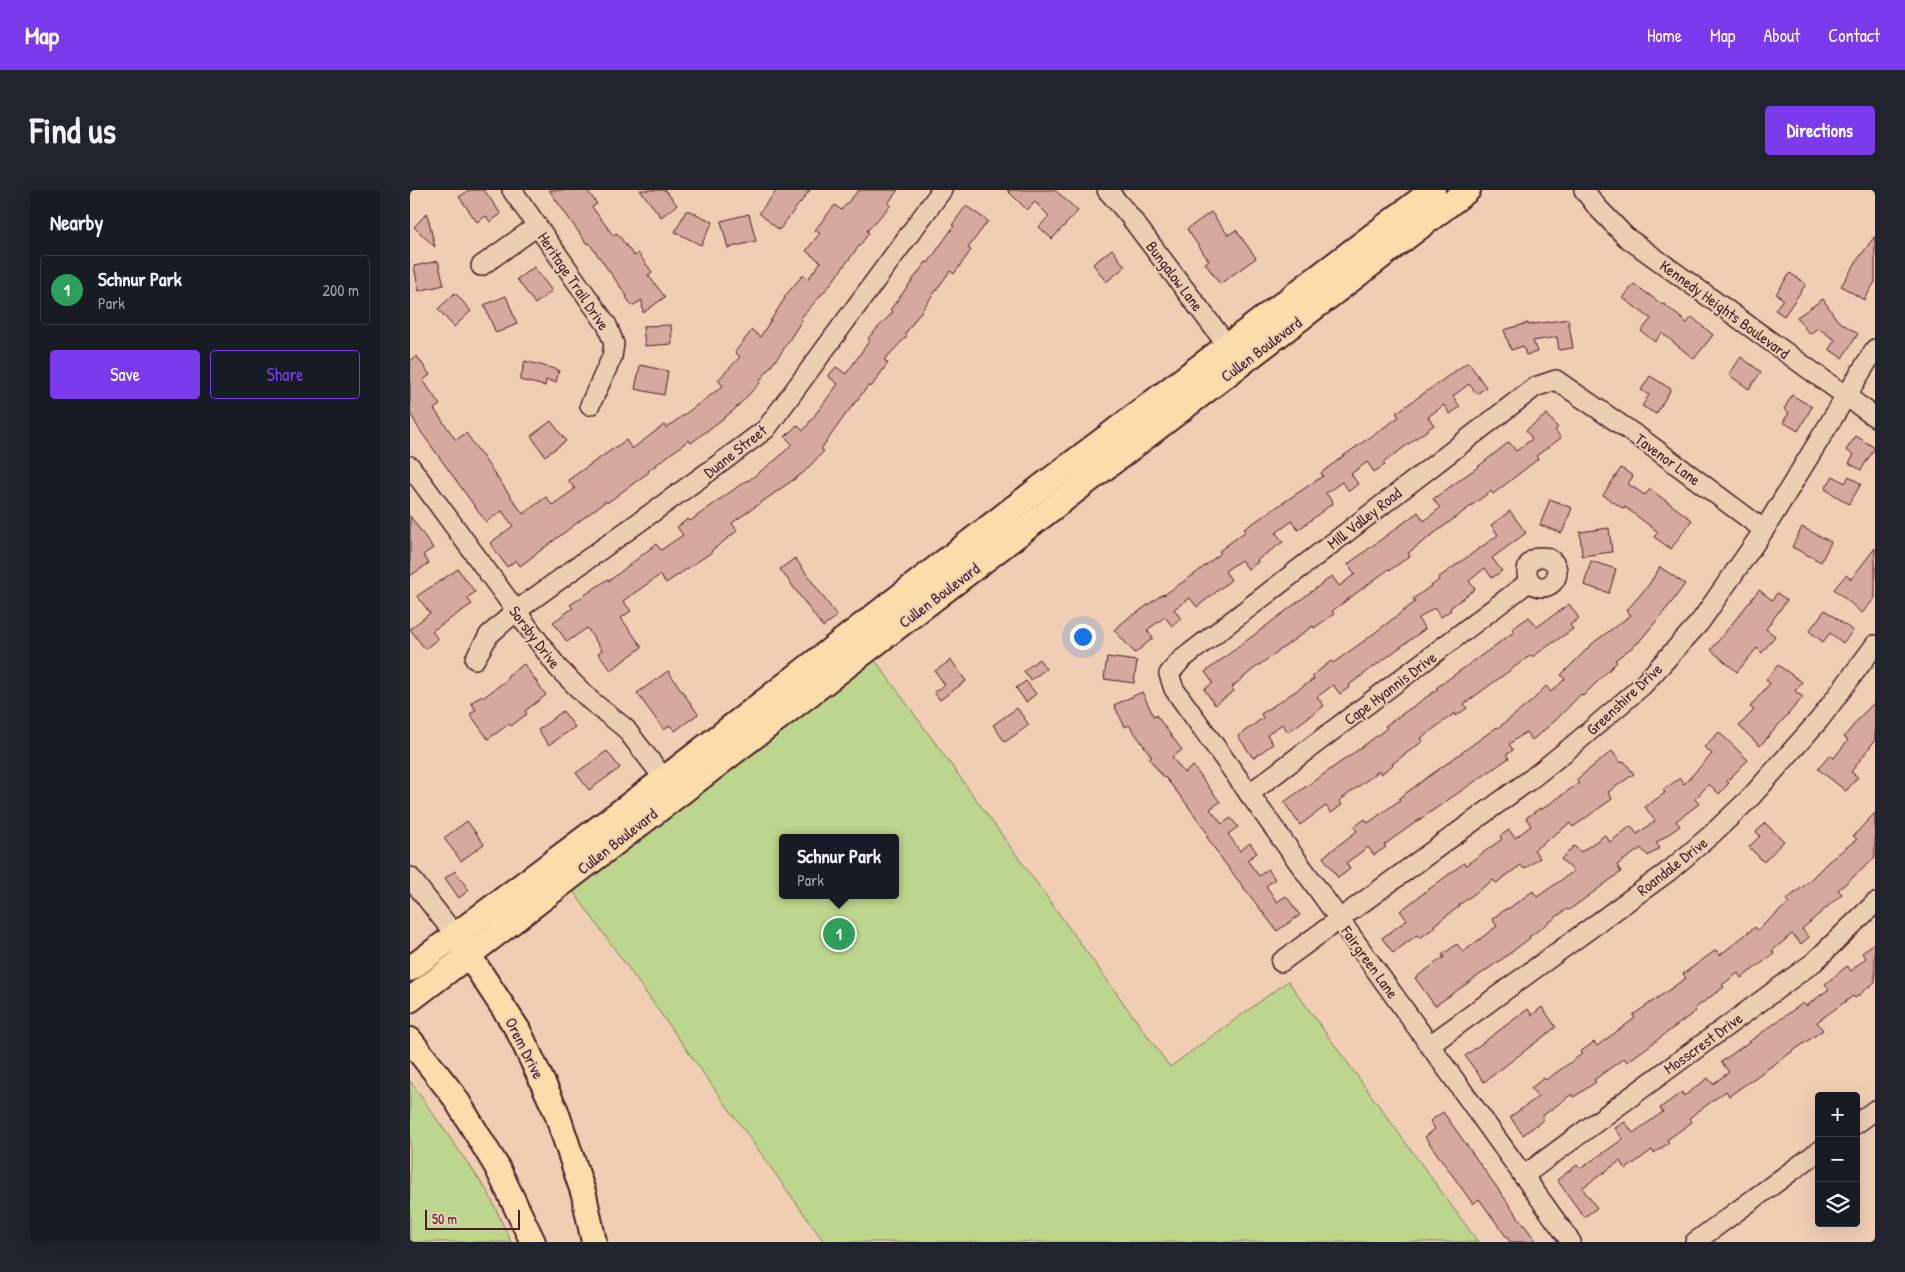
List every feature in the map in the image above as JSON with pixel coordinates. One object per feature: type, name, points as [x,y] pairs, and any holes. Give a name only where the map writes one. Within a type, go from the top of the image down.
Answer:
[{"type":"main road","name":"Cullen Boulevard","points":[[849,649],[1048,513],[1242,365],[1393,235],[1433,190]]},
{"type":"main road","name":"Cullen Boulevard","points":[[410,1000],[470,956],[670,787],[849,649],[1033,493],[1228,346],[1393,235],[1468,190]]},
{"type":"main road","points":[[1033,493],[1048,513]]},
{"type":"main road","name":"Cullen Boulevard","points":[[410,969],[455,935],[670,787]]},
{"type":"main road","name":"Orem Drive","points":[[455,935],[518,1030],[556,1111],[584,1195],[594,1242]]},
{"type":"main road","points":[[410,1040],[454,1096],[497,1167],[533,1242]]},
{"type":"street","name":"Heritage Trail Drive","points":[[512,190],[607,325],[614,344],[612,357],[590,405]]},
{"type":"street","name":"Duane Street","points":[[475,659],[489,635],[516,612],[766,429],[942,190]]},
{"type":"street","name":"Bungalow Lane","points":[[1107,190],[1128,214],[1242,365]]},
{"type":"street","name":"Kennedy Heights Boulevard","points":[[1584,190],[1597,207],[1626,236],[1875,417]]},
{"type":"street","points":[[481,266],[537,226]]},
{"type":"street","name":"Greenshire Drive","points":[[1281,962],[1531,779],[1578,742],[1642,686],[1700,622],[1764,530],[1875,349]]},
{"type":"street","name":"Mill Valley Road","points":[[1171,680],[1169,674],[1180,660],[1534,387],[1556,380],[1572,390]]},
{"type":"street","name":"Tavenor Lane","points":[[1572,390],[1646,442],[1764,530]]},
{"type":"street","name":"Sorsby Drive","points":[[410,466],[558,668],[591,701],[625,728],[670,787]]},
{"type":"street","name":"Cape Hyannis Drive","points":[[1249,794],[1530,581]]},
{"type":"street","name":"Roandale Drive","points":[[1430,1045],[1669,871],[1712,834],[1750,798],[1820,719],[1875,645]]},
{"type":"street","name":"Fairgreen Lane","points":[[1171,680],[1174,690],[1571,1242]]},
{"type":"street","name":"Orem Drive","points":[[410,877],[455,935]]},
{"type":"street","name":"Mosscrest Drive","points":[[1523,1176],[1814,962],[1875,903]]},
{"type":"street","points":[[1860,1121],[1875,1110]]},
{"type":"street","points":[[1695,1242],[1815,1154]]},
{"type":"green space","points":[[875,660],[1170,1067],[1288,981],[1478,1242],[824,1242],[571,888]]},
{"type":"green space","points":[[410,1081],[488,1192],[511,1242],[410,1242]]},
{"type":"building","points":[[469,190],[484,190],[501,214],[490,222],[486,216],[477,222],[459,197]]},
{"type":"building","points":[[549,190],[587,190],[597,204],[592,207],[613,235],[617,233],[634,256],[638,253],[652,272],[648,275],[665,297],[643,313],[642,300],[632,306],[627,296]]},
{"type":"building","points":[[640,190],[665,190],[677,205],[661,217]]},
{"type":"building","points":[[777,190],[810,190],[779,230],[759,213]]},
{"type":"building","points":[[859,190],[898,190],[888,203],[891,205],[867,231],[869,233],[829,286],[800,319],[802,320],[760,383],[733,411],[691,443],[689,440],[649,472],[607,503],[606,501],[520,566],[516,560],[507,567],[490,543],[513,526],[502,511],[486,522],[419,429],[410,413],[410,361],[417,356],[430,375],[423,380],[440,405],[434,409],[456,440],[466,433],[523,514],[546,497],[552,505],[575,489],[568,480],[578,473],[626,440],[632,449],[664,425],[666,428],[723,386],[718,380],[740,357],[735,352],[752,330],[760,337],[784,297],[803,275],[808,279],[821,262],[806,251],[820,233],[815,230],[835,205],[841,210]]},
{"type":"building","points":[[1007,190],[1055,190],[1078,211],[1052,239],[1039,227],[1049,216],[1035,202],[1027,210]]},
{"type":"building","points":[[966,206],[988,221],[968,248],[971,250],[954,274],[950,271],[905,334],[907,336],[884,360],[888,363],[871,387],[869,385],[846,414],[821,449],[824,451],[803,473],[732,523],[737,531],[712,552],[666,583],[660,575],[623,601],[631,611],[621,618],[642,647],[611,670],[598,653],[602,650],[587,628],[567,642],[553,622],[573,608],[570,605],[608,579],[609,581],[656,544],[661,550],[683,535],[677,527],[688,519],[690,521],[748,481],[778,458],[792,444],[785,437],[797,425],[803,431],[838,384],[828,376],[836,367],[846,374],[870,340],[868,338],[893,312],[890,310],[926,262],[928,263]]},
{"type":"building","points":[[686,211],[690,211],[713,222],[701,245],[675,232]]},
{"type":"building","points":[[1211,212],[1228,235],[1236,230],[1256,258],[1220,284],[1205,263],[1209,261],[1187,229]]},
{"type":"building","points":[[427,213],[435,247],[414,227]]},
{"type":"building","points":[[749,214],[756,241],[728,248],[721,221]]},
{"type":"building","points":[[1875,236],[1875,282],[1864,300],[1841,286]]},
{"type":"building","points":[[1112,249],[1125,267],[1106,282],[1093,264]]},
{"type":"building","points":[[438,261],[444,285],[419,291],[414,266]]},
{"type":"building","points":[[534,267],[552,291],[535,304],[517,279]]},
{"type":"building","points":[[1790,273],[1806,284],[1784,316],[1775,310],[1783,299],[1776,294]]},
{"type":"building","points":[[1634,284],[1664,304],[1687,323],[1692,317],[1713,335],[1694,359],[1662,333],[1655,342],[1641,331],[1651,319],[1623,298]]},
{"type":"building","points":[[455,293],[471,311],[454,327],[438,309]]},
{"type":"building","points":[[506,296],[517,324],[496,333],[484,305]]},
{"type":"building","points":[[1823,299],[1837,320],[1858,334],[1842,358],[1829,349],[1835,340],[1818,328],[1809,334],[1797,317]]},
{"type":"building","points":[[1568,319],[1573,348],[1559,350],[1557,337],[1533,341],[1537,352],[1526,355],[1523,346],[1511,350],[1504,330],[1528,323],[1528,325]]},
{"type":"building","points":[[671,325],[672,344],[645,346],[643,326]]},
{"type":"building","points":[[1741,357],[1761,372],[1749,389],[1729,375]]},
{"type":"building","points":[[525,361],[559,370],[556,382],[546,380],[545,386],[520,380]]},
{"type":"building","points":[[1468,362],[1486,387],[1477,394],[1469,384],[1453,396],[1460,407],[1450,414],[1444,405],[1428,417],[1434,425],[1383,463],[1385,465],[1374,472],[1367,462],[1351,474],[1358,484],[1349,491],[1342,482],[1326,493],[1333,503],[1298,530],[1292,521],[1276,533],[1283,542],[1257,560],[1258,562],[1248,569],[1241,560],[1225,571],[1231,580],[1197,607],[1190,598],[1174,609],[1181,619],[1172,626],[1165,617],[1147,630],[1153,638],[1135,653],[1114,630],[1133,614],[1196,573],[1221,553],[1219,551],[1246,531],[1244,529],[1323,476],[1321,473],[1399,417],[1396,413]]},
{"type":"building","points":[[640,365],[668,371],[664,395],[635,389]]},
{"type":"building","points":[[1650,376],[1671,389],[1656,414],[1642,406],[1649,395],[1641,390]]},
{"type":"building","points":[[1792,395],[1812,407],[1798,431],[1783,422],[1789,413],[1784,409]]},
{"type":"building","points":[[1547,414],[1558,428],[1555,430],[1561,438],[1536,456],[1538,459],[1493,494],[1491,491],[1408,553],[1410,556],[1332,611],[1334,614],[1314,628],[1313,626],[1255,668],[1232,687],[1234,691],[1215,705],[1204,689],[1213,683],[1205,672],[1332,576],[1339,586],[1355,574],[1348,564],[1418,512],[1424,521],[1440,508],[1433,499],[1509,442],[1516,451],[1532,439],[1526,430]]},
{"type":"building","points":[[551,421],[566,441],[545,456],[531,436]]},
{"type":"building","points":[[1856,436],[1875,448],[1861,470],[1849,463],[1854,455],[1846,450]]},
{"type":"building","points":[[1621,468],[1633,476],[1628,484],[1645,495],[1650,489],[1692,520],[1671,549],[1654,537],[1658,532],[1625,507],[1624,509],[1603,495]]},
{"type":"building","points":[[1833,476],[1845,483],[1849,476],[1861,484],[1849,504],[1825,489]]},
{"type":"building","points":[[1550,499],[1572,508],[1562,533],[1540,525]]},
{"type":"building","points":[[1510,511],[1526,533],[1492,558],[1502,571],[1492,578],[1485,568],[1469,581],[1475,589],[1450,608],[1451,610],[1441,617],[1434,608],[1418,619],[1425,629],[1349,685],[1350,687],[1340,694],[1333,685],[1317,697],[1324,706],[1288,732],[1282,724],[1267,735],[1273,744],[1253,758],[1238,736],[1263,718],[1261,714],[1314,679],[1312,676],[1331,661],[1333,663],[1364,641],[1415,602],[1413,599],[1439,580],[1438,578],[1498,535],[1491,525]]},
{"type":"building","points":[[410,516],[433,548],[423,555],[429,563],[410,576]]},
{"type":"building","points":[[1802,527],[1831,542],[1821,562],[1792,547]]},
{"type":"building","points":[[1609,528],[1612,552],[1582,556],[1580,532]]},
{"type":"building","points":[[1875,548],[1875,598],[1862,613],[1834,589],[1846,575],[1851,579]]},
{"type":"building","points":[[795,558],[837,616],[823,627],[780,569]]},
{"type":"building","points":[[1591,561],[1616,569],[1609,593],[1584,585]]},
{"type":"building","points":[[1660,567],[1685,584],[1638,643],[1615,660],[1617,662],[1583,696],[1581,694],[1555,721],[1532,740],[1526,732],[1509,744],[1513,750],[1506,755],[1509,758],[1416,822],[1384,845],[1386,847],[1374,855],[1368,847],[1346,863],[1350,869],[1338,878],[1323,857],[1357,831],[1354,827],[1365,819],[1368,823],[1400,800],[1399,798],[1498,728],[1532,701],[1546,686],[1551,692],[1565,679],[1561,675],[1593,643],[1631,615],[1626,611],[1648,586]]},
{"type":"building","points":[[458,569],[475,592],[467,598],[472,604],[432,631],[438,639],[425,649],[410,629],[430,613],[417,596]]},
{"type":"building","points":[[1759,590],[1772,600],[1777,593],[1787,600],[1766,629],[1775,636],[1762,653],[1757,648],[1737,672],[1711,650]]},
{"type":"building","points":[[1569,604],[1579,618],[1570,625],[1573,629],[1532,657],[1531,655],[1464,704],[1467,708],[1456,716],[1455,713],[1421,738],[1423,741],[1393,765],[1381,774],[1379,771],[1339,801],[1342,805],[1331,813],[1326,806],[1300,825],[1284,802],[1362,747],[1387,728],[1385,726],[1514,632],[1512,629],[1529,617],[1537,627]]},
{"type":"building","points":[[1825,610],[1853,631],[1843,643],[1830,633],[1823,642],[1809,631]]},
{"type":"building","points":[[1107,657],[1137,661],[1134,683],[1104,679]]},
{"type":"building","points":[[1039,659],[1046,669],[1031,680],[1024,671]]},
{"type":"building","points":[[951,660],[966,681],[940,700],[934,692],[945,685],[935,671]]},
{"type":"building","points":[[524,664],[546,695],[525,711],[527,714],[488,739],[470,714],[476,710],[471,703],[482,695],[484,697],[508,679],[507,676]]},
{"type":"building","points":[[1778,665],[1802,682],[1795,691],[1803,697],[1760,746],[1739,726],[1754,710],[1750,707],[1770,683],[1766,680]]},
{"type":"building","points":[[668,671],[698,714],[675,731],[670,725],[664,730],[637,693]]},
{"type":"building","points":[[1026,681],[1036,694],[1026,702],[1016,688]]},
{"type":"building","points":[[1142,692],[1154,717],[1156,715],[1182,750],[1172,757],[1184,773],[1193,766],[1220,802],[1210,809],[1222,824],[1231,818],[1238,827],[1228,834],[1240,851],[1250,843],[1257,853],[1247,860],[1259,876],[1268,869],[1275,879],[1266,886],[1277,902],[1286,896],[1300,915],[1277,931],[1224,862],[1206,836],[1208,834],[1185,802],[1149,758],[1152,757],[1129,725],[1125,727],[1114,705]]},
{"type":"building","points":[[1875,702],[1875,740],[1851,772],[1858,777],[1846,791],[1818,769],[1830,755],[1834,758],[1848,740],[1844,737]]},
{"type":"building","points":[[1017,708],[1029,725],[1005,742],[993,725]]},
{"type":"building","points":[[563,711],[575,727],[549,745],[538,730]]},
{"type":"building","points":[[1719,732],[1748,760],[1727,781],[1729,783],[1719,794],[1709,784],[1695,799],[1699,804],[1676,821],[1680,826],[1656,843],[1660,848],[1648,856],[1641,848],[1617,865],[1621,872],[1569,910],[1567,909],[1505,957],[1435,1006],[1415,978],[1444,957],[1442,955],[1457,944],[1463,952],[1497,926],[1492,919],[1507,908],[1533,891],[1537,897],[1574,871],[1561,859],[1574,846],[1581,852],[1605,835],[1610,842],[1631,826],[1637,834],[1655,821],[1645,807],[1665,793],[1663,790],[1680,778],[1684,784],[1712,754],[1704,747]]},
{"type":"building","points":[[607,751],[620,768],[589,790],[576,773]]},
{"type":"building","points":[[1612,751],[1621,763],[1624,761],[1634,774],[1608,792],[1612,799],[1573,827],[1570,823],[1534,850],[1540,858],[1524,869],[1521,865],[1496,883],[1493,880],[1459,905],[1420,938],[1417,935],[1393,953],[1382,938],[1407,920],[1400,911],[1464,863],[1466,865],[1502,839],[1500,836],[1509,830],[1515,838],[1531,826],[1526,818],[1540,808],[1541,810],[1579,783],[1576,780]]},
{"type":"building","points":[[1875,813],[1875,858],[1838,890],[1842,894],[1802,929],[1809,937],[1801,944],[1792,934],[1772,951],[1774,954],[1741,978],[1738,973],[1722,985],[1724,987],[1694,1009],[1696,1011],[1627,1062],[1624,1058],[1594,1080],[1596,1082],[1574,1097],[1572,1094],[1541,1117],[1543,1120],[1523,1135],[1510,1117],[1538,1097],[1531,1088],[1544,1078],[1546,1080],[1582,1054],[1580,1052],[1594,1042],[1597,1046],[1635,1018],[1633,1015],[1686,978],[1683,974],[1716,950],[1720,955],[1755,927],[1757,930],[1789,903],[1786,900],[1857,839],[1853,836]]},
{"type":"building","points":[[467,821],[484,844],[461,861],[444,838]]},
{"type":"building","points":[[1765,823],[1784,841],[1764,862],[1749,847],[1760,836],[1756,832]]},
{"type":"building","points":[[455,871],[469,890],[459,898],[445,878]]},
{"type":"building","points":[[1875,942],[1875,982],[1855,998],[1853,996],[1817,1022],[1823,1030],[1729,1096],[1726,1091],[1689,1118],[1692,1122],[1667,1140],[1669,1143],[1654,1153],[1652,1150],[1626,1169],[1620,1161],[1582,1188],[1597,1208],[1584,1217],[1557,1180],[1577,1165],[1580,1169],[1623,1139],[1615,1128],[1625,1122],[1633,1133],[1663,1112],[1660,1108],[1682,1092],[1684,1096],[1708,1078],[1713,1084],[1729,1072],[1721,1062],[1803,1003],[1806,1006],[1829,989],[1825,984],[1847,966],[1851,971],[1866,958],[1862,953]]},
{"type":"building","points":[[1542,1007],[1556,1027],[1484,1082],[1465,1056],[1528,1009],[1532,1015]]},
{"type":"building","points":[[1443,1112],[1537,1242],[1510,1242],[1479,1199],[1473,1204],[1425,1137],[1435,1129],[1430,1121]]},
{"type":"place","name":"Schnur Park","points":[[839,934]]}]
